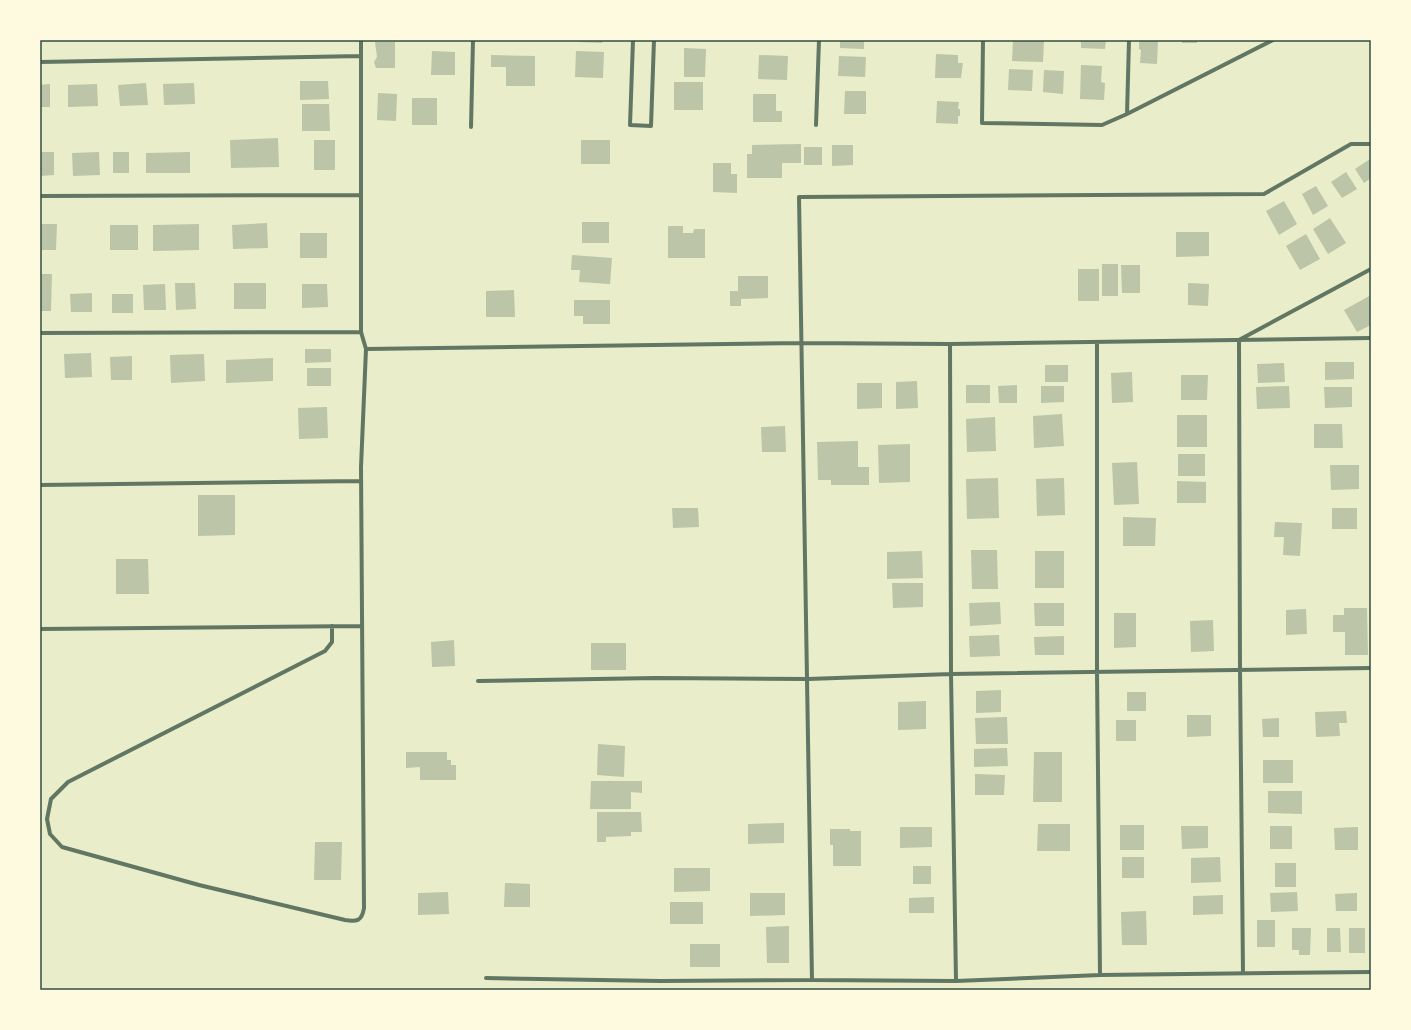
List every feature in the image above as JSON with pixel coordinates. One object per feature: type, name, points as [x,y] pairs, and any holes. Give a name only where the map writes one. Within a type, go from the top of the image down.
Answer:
[{"type":"street","points":[[332,626],[332,642],[325,651],[68,782],[51,799],[47,819],[50,834],[62,847],[206,886],[345,920],[358,920],[363,916],[361,481],[366,349],[361,332],[361,40]]},
{"type":"street","points":[[471,127],[473,40]]},
{"type":"street","points":[[632,40],[630,125],[651,126],[654,40]]},
{"type":"street","points":[[816,125],[819,40]]},
{"type":"street","points":[[983,40],[982,123],[1102,126],[1272,40]]},
{"type":"street","points":[[1127,114],[1129,40]]},
{"type":"street","points":[[40,62],[360,56]]},
{"type":"street","points":[[812,980],[808,679],[800,343],[799,197],[1264,194],[1351,144],[1371,144]]},
{"type":"street","points":[[40,196],[361,195]]},
{"type":"street","points":[[1240,340],[1371,269]]},
{"type":"street","points":[[40,333],[361,332]]},
{"type":"street","points":[[366,349],[800,343],[950,344],[1371,338]]},
{"type":"street","points":[[1240,340],[1240,670],[1243,974]]},
{"type":"street","points":[[1097,342],[1097,672],[1100,975]]},
{"type":"street","points":[[950,344],[951,674],[956,981]]},
{"type":"street","points":[[40,485],[361,481]]},
{"type":"street","points":[[40,630],[362,626]]},
{"type":"street","points":[[478,681],[656,678],[808,679],[951,674],[1371,668]]},
{"type":"street","points":[[486,978],[661,981],[956,981],[1100,975],[1371,972]]},
{"type":"building","points":[[579,40],[603,40],[602,43],[579,42]]},
{"type":"building","points":[[840,40],[864,40],[864,49],[840,48]]},
{"type":"building","points":[[1013,40],[1044,40],[1043,62],[1012,61]]},
{"type":"building","points":[[1081,40],[1106,40],[1105,49],[1081,48]]},
{"type":"building","points":[[1139,40],[1158,40],[1157,64],[1140,63],[1141,50],[1139,49]]},
{"type":"building","points":[[1182,40],[1197,40],[1197,43],[1182,43]]},
{"type":"building","points":[[375,42],[395,42],[395,68],[376,68],[374,62],[377,57]]},
{"type":"building","points":[[684,48],[706,49],[705,77],[684,77]]},
{"type":"building","points":[[432,51],[455,52],[455,75],[431,75]]},
{"type":"building","points":[[576,51],[604,52],[603,78],[575,77]]},
{"type":"building","points":[[936,54],[958,55],[958,63],[963,63],[961,78],[935,78]]},
{"type":"building","points":[[491,55],[535,56],[535,86],[506,86],[506,67],[491,67]]},
{"type":"building","points":[[759,55],[788,56],[787,80],[758,79]]},
{"type":"building","points":[[839,56],[866,57],[865,77],[838,76]]},
{"type":"building","points":[[1081,65],[1102,66],[1101,82],[1105,83],[1104,100],[1080,99]]},
{"type":"building","points":[[1009,69],[1033,70],[1032,91],[1008,90]]},
{"type":"building","points":[[1044,70],[1064,71],[1063,94],[1043,92]]},
{"type":"building","points":[[300,81],[328,81],[329,99],[300,100]]},
{"type":"building","points":[[674,82],[703,82],[703,110],[674,110]]},
{"type":"building","points":[[146,83],[148,105],[120,106],[118,85]]},
{"type":"building","points":[[194,83],[195,104],[164,105],[163,84]]},
{"type":"building","points":[[50,84],[50,107],[40,107],[40,85]]},
{"type":"building","points":[[97,84],[98,106],[68,107],[68,85]]},
{"type":"building","points":[[845,91],[866,91],[866,114],[844,114]]},
{"type":"building","points":[[378,93],[397,94],[396,121],[377,120]]},
{"type":"building","points":[[753,94],[776,94],[776,111],[782,111],[782,122],[753,122]]},
{"type":"building","points":[[412,98],[437,98],[437,125],[412,125]]},
{"type":"building","points":[[937,101],[959,102],[958,109],[960,109],[960,116],[958,116],[958,124],[936,123]]},
{"type":"building","points":[[302,104],[329,104],[330,131],[302,131]]},
{"type":"building","points":[[278,138],[279,167],[231,168],[230,140]]},
{"type":"building","points":[[314,140],[335,140],[335,170],[314,170]]},
{"type":"building","points":[[581,140],[610,140],[610,164],[581,164]]},
{"type":"building","points":[[801,144],[801,163],[782,163],[782,178],[747,178],[747,154],[752,154],[752,145]]},
{"type":"building","points":[[832,145],[853,145],[853,165],[832,166]]},
{"type":"building","points":[[804,147],[822,147],[822,165],[804,165]]},
{"type":"building","points":[[40,152],[54,152],[54,175],[40,176]]},
{"type":"building","points":[[99,152],[100,175],[73,176],[72,153]]},
{"type":"building","points":[[113,152],[129,152],[129,173],[113,173]]},
{"type":"building","points":[[190,152],[190,173],[146,173],[146,153]]},
{"type":"building","points":[[1370,159],[1371,178],[1364,183],[1355,169]]},
{"type":"building","points":[[713,163],[731,163],[731,174],[737,174],[737,193],[713,192]]},
{"type":"building","points":[[1346,172],[1357,189],[1342,198],[1331,182]]},
{"type":"building","points":[[1316,186],[1328,206],[1313,215],[1302,194]]},
{"type":"building","points":[[1284,201],[1297,224],[1279,235],[1266,211]]},
{"type":"building","points":[[1330,218],[1346,243],[1328,254],[1313,229]]},
{"type":"building","points":[[582,222],[609,222],[609,243],[582,243]]},
{"type":"building","points":[[267,223],[268,248],[233,249],[232,225]]},
{"type":"building","points":[[40,224],[57,224],[56,250],[40,250]]},
{"type":"building","points":[[199,224],[199,250],[153,251],[153,225]]},
{"type":"building","points":[[110,225],[138,225],[138,250],[110,250]]},
{"type":"building","points":[[668,226],[683,226],[683,233],[693,233],[694,229],[705,229],[705,258],[668,258]]},
{"type":"building","points":[[1176,232],[1209,232],[1209,256],[1176,257]]},
{"type":"building","points":[[300,233],[327,233],[327,258],[300,258]]},
{"type":"building","points":[[1306,234],[1320,259],[1300,270],[1286,246]]},
{"type":"building","points":[[572,255],[612,258],[610,284],[579,282],[580,270],[571,270]]},
{"type":"building","points":[[1102,264],[1118,264],[1118,296],[1102,296]]},
{"type":"building","points":[[1121,265],[1140,265],[1140,293],[1122,293]]},
{"type":"building","points":[[1078,269],[1099,269],[1099,301],[1078,301]]},
{"type":"building","points":[[40,274],[52,274],[51,311],[40,311]]},
{"type":"building","points":[[738,276],[768,276],[768,298],[741,299],[741,306],[730,306],[730,291],[738,291]]},
{"type":"building","points":[[175,283],[195,283],[196,309],[176,310]]},
{"type":"building","points":[[234,283],[266,283],[266,309],[234,309]]},
{"type":"building","points":[[1188,283],[1209,284],[1208,306],[1188,305]]},
{"type":"building","points":[[165,284],[166,310],[144,310],[143,285]]},
{"type":"building","points":[[302,284],[327,284],[328,307],[302,308]]},
{"type":"building","points":[[514,290],[515,317],[486,317],[486,291]]},
{"type":"building","points":[[92,293],[92,312],[71,312],[70,294]]},
{"type":"building","points":[[112,294],[133,294],[133,313],[112,313]]},
{"type":"building","points":[[1371,295],[1371,325],[1357,332],[1344,310]]},
{"type":"building","points":[[574,300],[610,300],[610,324],[583,324],[583,316],[574,316]]},
{"type":"building","points":[[305,349],[331,349],[331,362],[305,363]]},
{"type":"building","points":[[91,353],[92,377],[65,378],[64,354]]},
{"type":"building","points":[[204,354],[205,381],[171,383],[170,355]]},
{"type":"building","points":[[132,356],[132,380],[111,380],[110,357]]},
{"type":"building","points":[[273,358],[273,381],[226,383],[226,360]]},
{"type":"building","points":[[1325,362],[1354,362],[1354,379],[1325,380]]},
{"type":"building","points":[[1284,363],[1285,382],[1258,383],[1257,364]]},
{"type":"building","points":[[1045,365],[1068,365],[1068,382],[1045,382]]},
{"type":"building","points":[[307,368],[331,368],[331,386],[307,386]]},
{"type":"building","points":[[1132,372],[1133,402],[1112,403],[1111,373]]},
{"type":"building","points":[[1181,375],[1208,375],[1207,400],[1181,400]]},
{"type":"building","points":[[917,381],[918,408],[896,409],[896,382]]},
{"type":"building","points":[[857,383],[882,383],[882,408],[857,409]]},
{"type":"building","points":[[966,385],[990,385],[990,403],[966,403]]},
{"type":"building","points":[[1017,385],[1017,403],[999,403],[998,386]]},
{"type":"building","points":[[1041,386],[1064,386],[1064,402],[1041,403]]},
{"type":"building","points":[[1289,386],[1290,408],[1257,409],[1256,387]]},
{"type":"building","points":[[1324,387],[1352,387],[1352,407],[1325,408]]},
{"type":"building","points":[[327,407],[328,438],[299,439],[298,408]]},
{"type":"building","points":[[1062,414],[1064,446],[1034,448],[1033,416]]},
{"type":"building","points":[[1177,415],[1207,415],[1207,447],[1177,447]]},
{"type":"building","points":[[995,417],[996,451],[967,452],[966,419]]},
{"type":"building","points":[[1314,424],[1342,424],[1343,448],[1314,448]]},
{"type":"building","points":[[785,426],[786,452],[762,452],[761,427]]},
{"type":"building","points":[[858,441],[858,467],[869,467],[869,485],[831,485],[831,480],[818,480],[817,442]]},
{"type":"building","points":[[910,444],[910,482],[879,483],[878,445]]},
{"type":"building","points":[[1178,454],[1205,454],[1205,476],[1178,476]]},
{"type":"building","points":[[1137,462],[1139,504],[1114,505],[1112,463]]},
{"type":"building","points":[[1330,465],[1359,465],[1359,489],[1331,490]]},
{"type":"building","points":[[998,478],[999,518],[967,519],[966,479]]},
{"type":"building","points":[[1064,478],[1065,515],[1037,516],[1036,479]]},
{"type":"building","points":[[1177,481],[1206,482],[1206,503],[1177,503]]},
{"type":"building","points":[[198,495],[235,495],[235,535],[198,536]]},
{"type":"building","points":[[672,508],[698,508],[699,527],[673,528]]},
{"type":"building","points":[[1332,508],[1357,508],[1357,529],[1332,529]]},
{"type":"building","points":[[1123,517],[1156,518],[1155,546],[1123,546]]},
{"type":"building","points":[[1275,522],[1302,523],[1300,556],[1283,555],[1284,537],[1274,537]]},
{"type":"building","points":[[971,550],[997,550],[998,589],[972,589]]},
{"type":"building","points":[[922,551],[923,578],[887,579],[887,552]]},
{"type":"building","points":[[1035,551],[1064,551],[1064,588],[1035,588]]},
{"type":"building","points":[[116,559],[148,559],[149,594],[116,594]]},
{"type":"building","points":[[892,583],[923,583],[923,607],[893,608]]},
{"type":"building","points":[[1000,602],[1001,624],[970,626],[969,603]]},
{"type":"building","points":[[1034,603],[1064,603],[1064,626],[1035,626]]},
{"type":"building","points":[[1344,608],[1367,608],[1368,655],[1345,655],[1345,632],[1333,632],[1333,615],[1344,615]]},
{"type":"building","points":[[1306,609],[1307,634],[1286,635],[1286,610]]},
{"type":"building","points":[[1114,613],[1136,613],[1136,647],[1114,648]]},
{"type":"building","points":[[1213,620],[1214,651],[1191,652],[1190,621]]},
{"type":"building","points":[[999,635],[1000,656],[970,657],[969,636]]},
{"type":"building","points":[[1064,636],[1064,655],[1035,655],[1034,637]]},
{"type":"building","points":[[454,640],[455,666],[432,667],[431,642]]},
{"type":"building","points":[[591,643],[626,643],[626,670],[591,670]]},
{"type":"building","points":[[1001,690],[1001,712],[976,713],[976,691]]},
{"type":"building","points":[[1127,692],[1146,692],[1146,711],[1127,711]]},
{"type":"building","points":[[926,701],[926,729],[898,730],[898,702]]},
{"type":"building","points":[[1346,711],[1347,723],[1339,723],[1340,736],[1316,737],[1315,712]]},
{"type":"building","points":[[1187,715],[1211,715],[1211,736],[1187,737]]},
{"type":"building","points":[[1007,717],[1008,744],[976,744],[975,718]]},
{"type":"building","points":[[1279,718],[1279,737],[1263,737],[1262,719]]},
{"type":"building","points":[[1116,720],[1136,720],[1136,741],[1116,741]]},
{"type":"building","points":[[598,744],[625,746],[624,777],[597,775]]},
{"type":"building","points":[[1007,748],[1008,766],[974,767],[974,749]]},
{"type":"building","points":[[406,752],[447,752],[447,760],[451,760],[451,765],[456,765],[456,780],[420,780],[420,767],[406,768]]},
{"type":"building","points":[[1034,752],[1062,752],[1062,802],[1033,802]]},
{"type":"building","points":[[1263,760],[1293,760],[1293,783],[1263,783]]},
{"type":"building","points":[[975,774],[1005,775],[1004,795],[975,795]]},
{"type":"building","points":[[591,781],[642,781],[642,793],[631,792],[631,809],[590,809]]},
{"type":"building","points":[[1268,791],[1302,791],[1302,814],[1268,813]]},
{"type":"building","points":[[597,812],[641,812],[642,832],[631,832],[631,836],[606,837],[606,842],[597,842]]},
{"type":"building","points":[[784,823],[784,843],[748,844],[748,824]]},
{"type":"building","points":[[1038,824],[1070,824],[1070,851],[1037,851]]},
{"type":"building","points":[[1120,825],[1144,825],[1144,850],[1120,850]]},
{"type":"building","points":[[1181,826],[1208,826],[1208,848],[1182,849]]},
{"type":"building","points":[[1270,826],[1292,826],[1292,849],[1270,849]]},
{"type":"building","points":[[900,827],[932,827],[932,847],[900,848]]},
{"type":"building","points":[[1358,827],[1358,850],[1335,850],[1334,828]]},
{"type":"building","points":[[830,829],[850,829],[850,831],[861,831],[861,866],[833,866],[833,845],[830,845]]},
{"type":"building","points":[[315,842],[342,842],[341,880],[314,880]]},
{"type":"building","points":[[1122,857],[1144,857],[1144,878],[1122,878]]},
{"type":"building","points":[[1220,857],[1221,882],[1191,883],[1191,858]]},
{"type":"building","points":[[1275,863],[1296,863],[1296,887],[1275,887]]},
{"type":"building","points":[[913,866],[931,866],[931,884],[913,884]]},
{"type":"building","points":[[674,868],[710,868],[710,891],[674,892]]},
{"type":"building","points":[[505,883],[530,884],[530,907],[504,907]]},
{"type":"building","points":[[448,892],[449,914],[418,915],[418,893]]},
{"type":"building","points":[[1297,892],[1298,911],[1271,912],[1270,893]]},
{"type":"building","points":[[750,893],[785,893],[785,915],[750,916]]},
{"type":"building","points":[[1357,893],[1357,911],[1336,911],[1335,894]]},
{"type":"building","points":[[1223,895],[1223,914],[1193,915],[1193,896]]},
{"type":"building","points":[[934,897],[934,913],[909,913],[909,898]]},
{"type":"building","points":[[670,902],[703,902],[703,924],[670,924]]},
{"type":"building","points":[[1146,911],[1147,945],[1122,945],[1121,912]]},
{"type":"building","points":[[1257,920],[1275,920],[1275,947],[1257,947]]},
{"type":"building","points":[[789,926],[789,963],[767,963],[766,927]]},
{"type":"building","points":[[1292,928],[1311,928],[1310,955],[1299,955],[1299,950],[1292,950]]},
{"type":"building","points":[[1327,928],[1340,928],[1341,952],[1327,952]]},
{"type":"building","points":[[1349,928],[1365,928],[1365,953],[1349,953]]},
{"type":"building","points":[[690,944],[720,944],[720,967],[690,967]]}]
